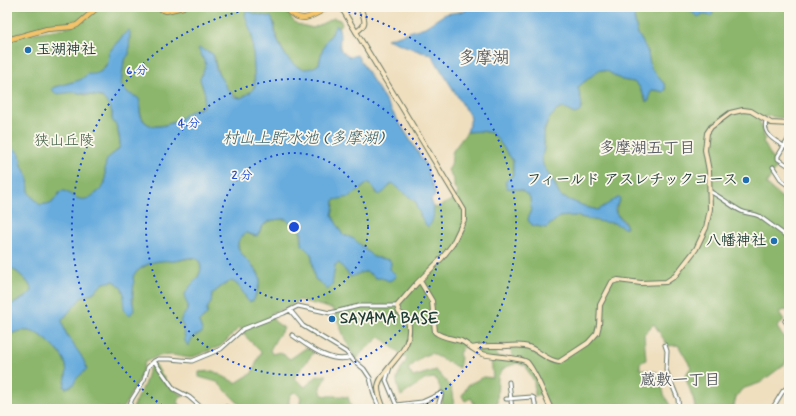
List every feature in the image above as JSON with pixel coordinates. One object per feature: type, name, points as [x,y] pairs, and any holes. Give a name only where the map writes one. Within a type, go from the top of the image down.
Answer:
[{"type":"main road","points":[[7,40],[46,29],[71,27],[77,25],[98,7]]},
{"type":"main road","points":[[155,7],[166,11],[183,7]]},
{"type":"main road","points":[[284,7],[291,15],[302,18],[313,16],[328,7]]},
{"type":"street","points":[[128,409],[132,399],[144,382],[148,367],[154,361],[158,359],[170,359],[192,361],[221,349],[244,329],[300,305],[330,313],[359,306],[397,306],[442,258],[452,245],[463,223],[464,210],[340,7]]},
{"type":"street","points":[[356,32],[364,27],[365,24],[360,7]]},
{"type":"street","points":[[472,348],[486,345],[526,346],[552,361],[558,362],[562,361],[588,343],[597,333],[600,305],[614,281],[618,280],[641,283],[670,280],[696,249],[703,235],[710,209],[709,171],[705,150],[707,133],[711,127],[730,112],[743,110],[751,111],[766,121],[779,124],[789,124]]},
{"type":"street","points":[[766,121],[765,129],[767,134],[789,149]]},
{"type":"street","points":[[789,138],[778,156],[778,159],[789,166]]},
{"type":"street","points":[[773,167],[782,181],[789,186]]},
{"type":"street","points":[[709,190],[741,211],[759,216],[789,238]]},
{"type":"street","points":[[420,280],[432,301],[435,332],[461,341],[480,353],[498,357],[522,359],[534,373],[551,409]]},
{"type":"street","points":[[384,409],[378,393],[379,382],[406,346],[409,337],[408,320],[399,312],[397,306]]},
{"type":"street","points":[[290,310],[300,324],[346,352],[369,376],[374,395],[380,409]]},
{"type":"street","points":[[785,321],[789,326]]},
{"type":"street","points":[[292,335],[319,353],[335,358],[346,359],[351,357]]},
{"type":"street","points":[[665,345],[667,351],[666,370],[678,399],[679,409]]},
{"type":"street","points":[[154,361],[174,389],[189,397],[203,409]]},
{"type":"street","points":[[390,367],[386,380],[398,409]]},
{"type":"street","points":[[509,382],[512,409]]},
{"type":"street","points":[[772,409],[783,391],[789,386]]},
{"type":"street","points":[[396,405],[422,402],[442,393],[437,409]]},
{"type":"street","points":[[506,399],[532,397],[534,398],[536,409]]},
{"type":"street","points":[[223,409],[226,407],[227,409]]},
{"type":"green space","points":[[7,7],[92,7],[84,18],[72,25],[43,27],[7,37]]},
{"type":"green space","name":"狭山丘陵","points":[[98,7],[155,7],[161,10],[183,7],[284,7],[297,24],[313,28],[334,18],[340,20],[342,24],[339,28],[338,26],[334,29],[321,53],[319,64],[309,68],[301,68],[293,64],[282,49],[275,30],[274,22],[267,17],[250,11],[245,13],[251,29],[253,43],[253,90],[241,98],[231,93],[219,75],[215,57],[210,52],[199,49],[206,64],[201,80],[201,85],[206,98],[205,101],[198,109],[174,122],[161,126],[154,126],[144,120],[140,112],[138,98],[126,92],[121,84],[124,61],[129,54],[130,37],[127,31],[110,51],[108,62],[100,72],[80,80],[54,87],[63,93],[75,92],[85,95],[94,95],[105,99],[111,110],[112,120],[116,124],[120,145],[119,148],[108,158],[105,182],[102,189],[92,197],[85,200],[75,198],[65,191],[61,191],[52,203],[40,205],[29,193],[28,177],[22,166],[20,154],[7,143],[7,40],[23,35],[71,27]]},
{"type":"green space","points":[[639,7],[685,7],[694,13],[711,16],[713,12],[710,7],[789,7],[789,119],[768,116],[759,119],[765,139],[763,141],[777,167],[766,184],[789,204],[789,313],[786,310],[779,312],[784,320],[777,327],[789,346],[789,353],[785,364],[760,383],[742,389],[736,397],[734,406],[728,409],[695,409],[694,401],[685,376],[691,367],[678,345],[668,346],[654,324],[644,334],[646,360],[640,363],[640,369],[657,372],[662,380],[664,394],[671,409],[547,409],[542,393],[535,396],[534,381],[523,359],[513,358],[509,344],[496,345],[497,356],[523,361],[524,366],[517,363],[504,368],[498,376],[497,405],[494,409],[477,409],[471,398],[465,401],[462,396],[468,385],[483,377],[493,378],[491,359],[463,346],[459,354],[461,358],[459,368],[431,353],[422,357],[408,369],[413,377],[436,370],[451,387],[454,406],[443,407],[440,387],[435,378],[426,379],[401,396],[397,380],[399,373],[407,359],[380,337],[361,353],[356,361],[333,309],[299,300],[289,307],[271,313],[274,321],[284,328],[270,350],[272,354],[280,352],[290,359],[306,348],[314,352],[294,378],[305,387],[317,376],[327,375],[320,387],[322,395],[348,397],[352,409],[299,409],[301,397],[295,392],[291,394],[289,399],[289,409],[244,409],[217,382],[199,377],[199,372],[213,371],[236,383],[252,373],[261,352],[247,338],[240,327],[221,346],[190,358],[172,355],[158,356],[145,362],[139,380],[124,406],[124,409],[7,409],[7,336],[20,331],[27,331],[43,337],[62,356],[67,371],[64,387],[69,387],[73,385],[76,378],[85,371],[86,368],[84,361],[65,332],[62,320],[79,300],[93,293],[102,284],[113,281],[122,289],[125,300],[134,307],[133,276],[140,269],[153,262],[195,258],[200,262],[201,270],[198,278],[185,295],[188,306],[185,315],[185,341],[188,345],[193,337],[202,330],[199,322],[207,315],[207,309],[211,302],[212,294],[222,286],[231,281],[234,282],[240,287],[249,302],[254,300],[259,287],[260,279],[258,273],[240,252],[238,239],[246,233],[254,236],[258,235],[263,227],[272,220],[286,219],[295,228],[299,229],[301,240],[305,248],[312,255],[316,280],[323,284],[332,285],[335,265],[339,262],[350,277],[365,272],[375,278],[382,278],[389,281],[393,279],[395,274],[390,269],[390,260],[373,257],[357,242],[342,234],[332,215],[334,200],[360,190],[368,183],[370,183],[377,194],[392,183],[414,201],[420,211],[420,217],[433,217],[434,206],[436,208],[454,199],[458,194],[454,187],[454,181],[448,170],[451,165],[453,151],[467,132],[482,131],[491,133],[496,137],[513,161],[513,175],[505,182],[507,188],[521,190],[530,197],[531,209],[528,220],[532,225],[546,228],[559,217],[576,216],[603,222],[616,223],[624,228],[627,228],[626,223],[616,211],[620,199],[618,198],[607,206],[598,210],[562,197],[543,168],[542,157],[544,148],[544,133],[549,119],[556,111],[562,108],[572,113],[582,108],[578,87],[599,70],[607,71],[622,80],[634,82],[639,86],[646,102],[649,101],[652,91],[657,90],[663,92],[666,90],[665,85],[651,68],[647,50],[637,32],[634,16]]},
{"type":"green space","points":[[7,266],[26,280],[32,292],[7,307]]},
{"type":"green space","points":[[153,364],[155,364],[171,386],[184,396],[179,398],[177,402],[183,409],[133,409],[136,399],[144,385],[148,371]]},
{"type":"water","points":[[468,7],[639,7],[634,16],[637,32],[647,50],[651,68],[665,85],[666,90],[663,92],[657,90],[652,91],[649,101],[647,102],[639,86],[634,82],[622,80],[607,71],[599,70],[578,87],[582,105],[580,112],[574,114],[562,108],[556,111],[549,119],[544,130],[544,148],[542,157],[543,165],[562,197],[598,210],[619,197],[620,199],[615,211],[625,223],[627,228],[614,223],[576,216],[559,217],[546,228],[532,225],[528,220],[531,209],[530,197],[521,190],[507,188],[505,182],[513,175],[513,161],[496,137],[491,133],[482,131],[467,132],[471,118],[431,54],[421,52],[387,39],[425,27],[445,14],[465,11]]},
{"type":"water","points":[[685,7],[710,7],[713,14],[711,16],[703,14],[698,17]]},
{"type":"water","name":"村山上貯水池 (多摩湖)","points":[[246,11],[271,17],[276,36],[286,57],[297,67],[304,69],[311,68],[319,64],[326,41],[332,34],[335,26],[338,26],[340,32],[341,50],[349,57],[357,55],[427,167],[435,193],[435,196],[431,200],[434,210],[432,221],[428,227],[416,207],[417,203],[392,183],[379,195],[370,183],[368,183],[350,197],[334,200],[332,215],[342,234],[354,239],[373,257],[390,260],[390,269],[396,275],[395,278],[389,281],[382,278],[376,278],[366,272],[361,272],[351,277],[339,263],[335,265],[332,286],[327,290],[315,279],[312,255],[302,245],[302,234],[299,229],[295,228],[286,219],[269,221],[262,227],[257,236],[246,233],[240,239],[238,245],[239,250],[254,267],[260,279],[254,300],[249,302],[240,287],[234,282],[231,281],[222,286],[212,294],[211,302],[207,309],[207,314],[199,322],[202,333],[193,337],[188,346],[185,341],[184,328],[180,321],[188,307],[185,295],[200,272],[201,268],[198,260],[195,258],[189,258],[178,261],[158,261],[150,263],[139,270],[133,276],[134,283],[132,298],[134,310],[130,315],[127,314],[125,310],[124,294],[119,285],[114,281],[104,283],[91,294],[81,298],[62,320],[63,327],[69,339],[85,362],[87,369],[77,378],[73,385],[66,388],[64,387],[67,371],[65,362],[49,342],[38,334],[27,331],[20,331],[7,336],[7,307],[27,296],[32,291],[29,283],[22,276],[7,266],[7,182],[10,161],[7,154],[7,143],[20,154],[22,166],[28,177],[29,193],[40,205],[52,203],[61,191],[65,191],[80,199],[87,199],[99,191],[104,185],[106,162],[120,146],[116,125],[112,120],[112,112],[102,97],[75,92],[57,94],[52,88],[80,80],[88,74],[100,72],[105,68],[108,62],[110,51],[129,30],[129,54],[124,61],[121,84],[125,91],[139,99],[141,115],[146,123],[155,126],[170,124],[189,112],[203,107],[205,94],[200,79],[206,64],[198,49],[199,48],[213,54],[216,69],[226,87],[234,97],[241,98],[251,92],[255,86],[252,36],[245,15]]},
{"type":"place","name":"玉湖神社","points":[[28,50]]},
{"type":"place","name":"フィールド アスレチックコース","points":[[746,180]]},
{"type":"place","name":"八幡神社","points":[[774,241]]},
{"type":"place","name":"SAYAMA BASE","points":[[332,319]]},
{"type":"district","name":"多摩湖","points":[[484,58]]},
{"type":"district","name":"多摩湖五丁目","points":[[647,148]]},
{"type":"district","name":"蔵敷一丁目","points":[[680,380]]}]
